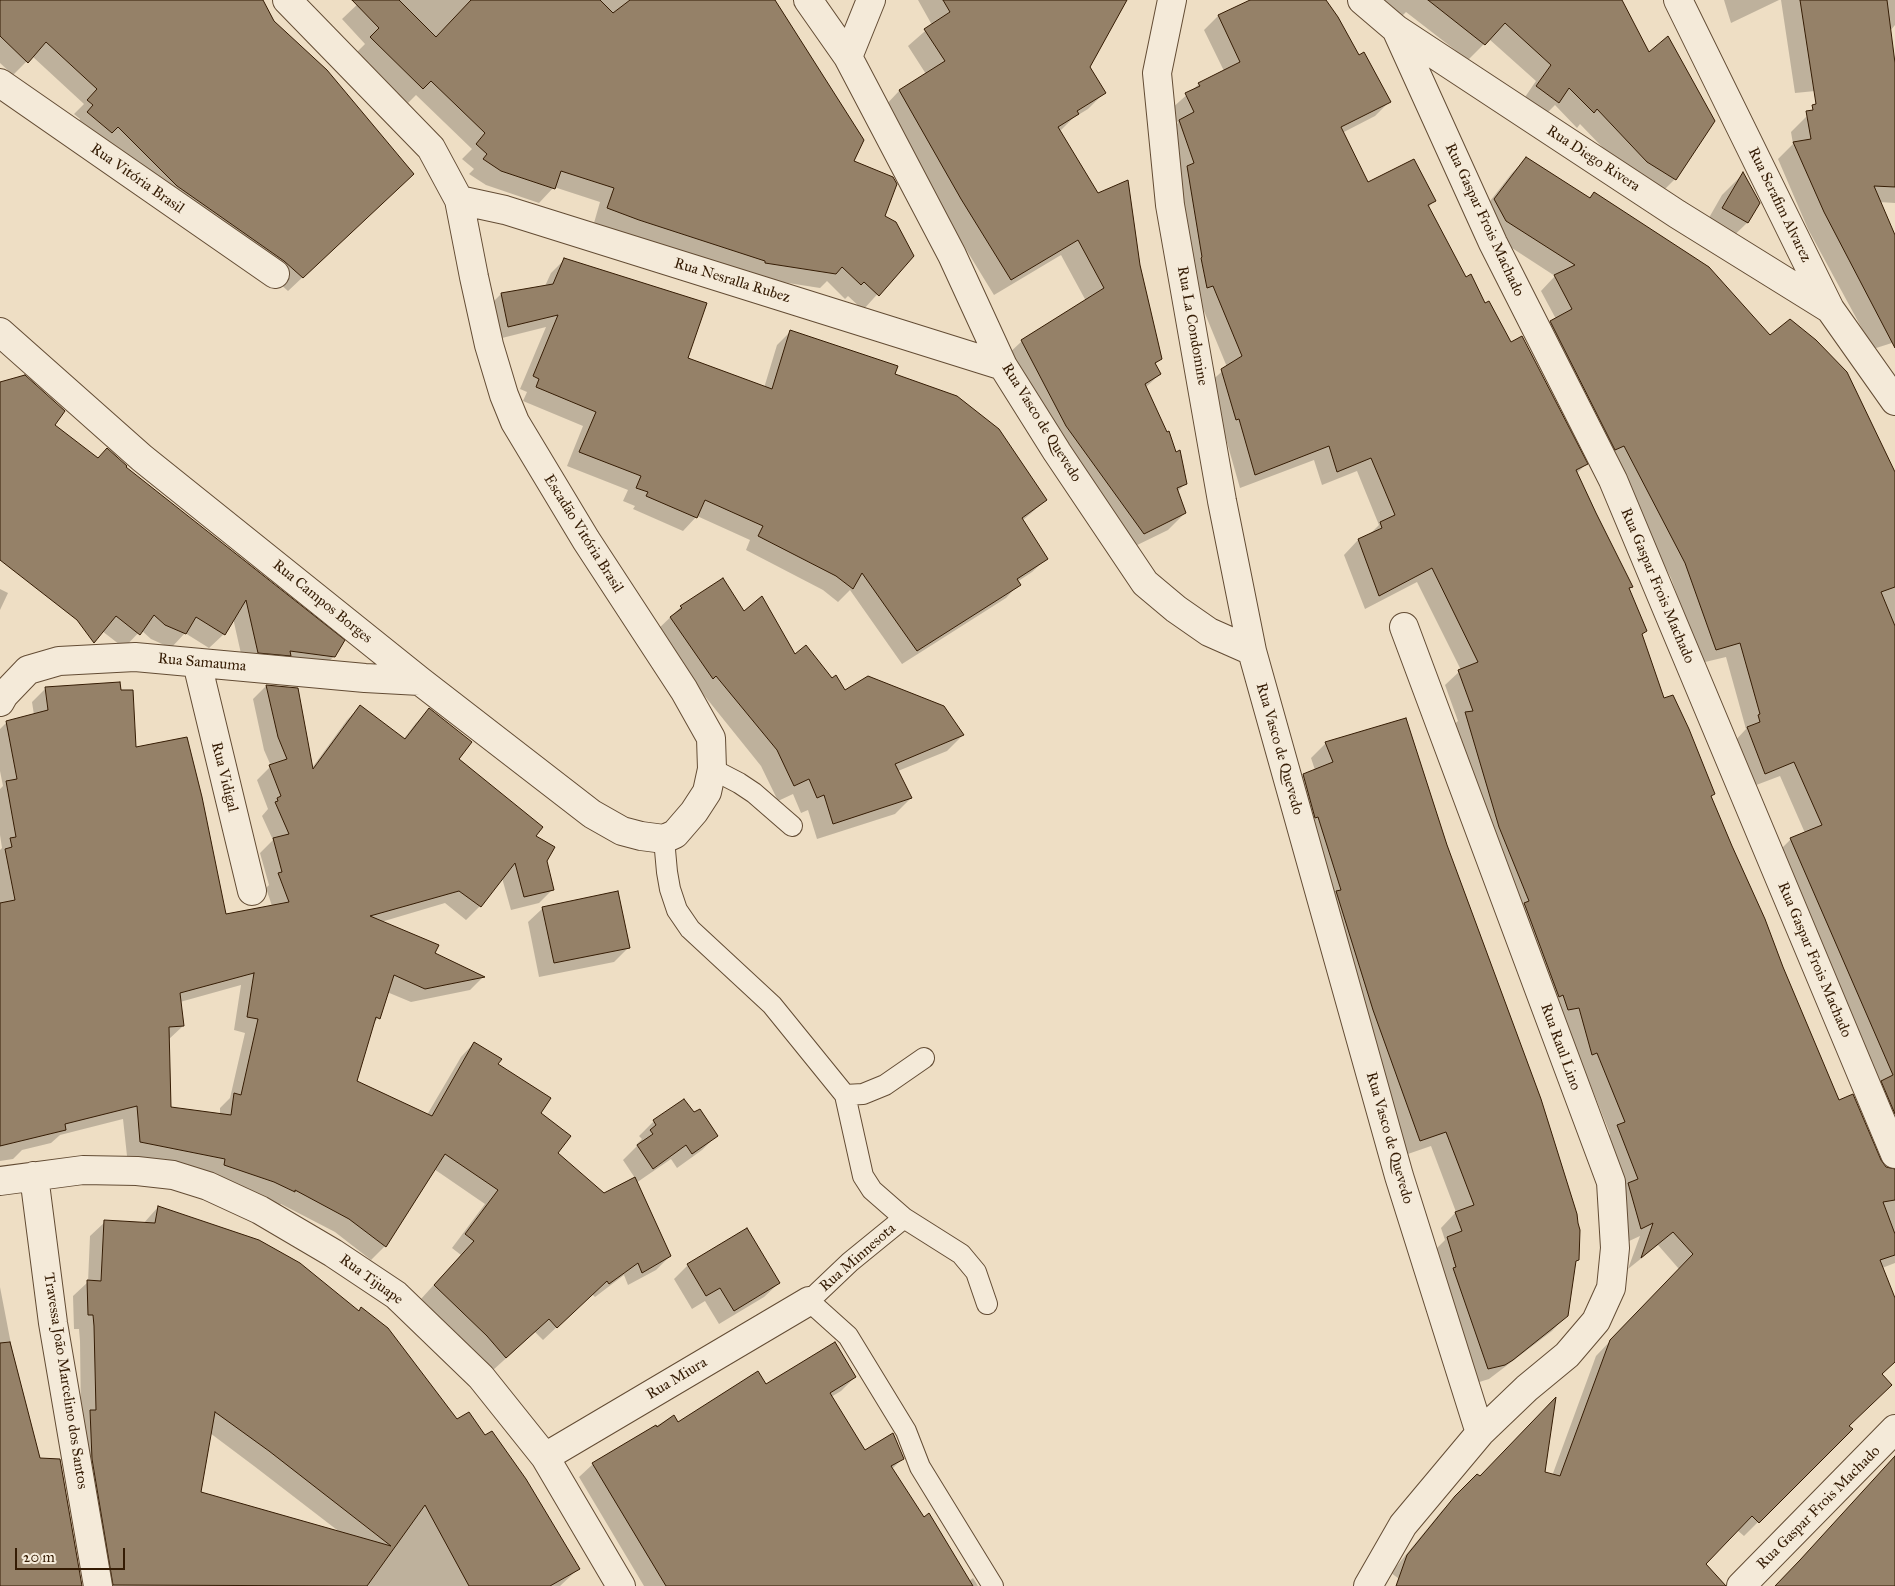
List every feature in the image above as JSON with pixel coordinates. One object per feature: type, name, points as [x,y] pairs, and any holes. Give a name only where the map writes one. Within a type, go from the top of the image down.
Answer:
[{"type":"street","points":[[287,0],[431,148],[459,200]]},
{"type":"street","name":"Rua Vasco de Quevedo","points":[[808,0],[848,57],[952,254],[1003,366],[1057,452],[1145,583],[1176,609],[1209,632],[1252,651],[1399,1176],[1480,1433]]},
{"type":"street","points":[[848,57],[870,0]]},
{"type":"street","name":"Rua La Condomine","points":[[1172,0],[1157,73],[1170,205],[1222,501],[1252,651]]},
{"type":"street","name":"Rua Diego Rivera","points":[[1362,0],[1396,29],[1677,214],[1830,309]]},
{"type":"street","name":"Rua Serafim Alvarez","points":[[1678,0],[1830,309],[1895,401]]},
{"type":"street","name":"Rua Gaspar Frois Machado","points":[[1396,29],[1493,243],[1613,480],[1895,1154]]},
{"type":"street","name":"Rua Vitória Brasil","points":[[0,83],[275,274]]},
{"type":"street","name":"Rua Nesralla Rubez","points":[[459,200],[506,210],[1003,366]]},
{"type":"street","name":"Escadão Vitória Brasil","points":[[459,200],[489,345],[504,395],[515,422],[586,540],[688,698],[710,738],[712,769],[707,792],[694,812],[675,834],[664,839]]},
{"type":"street","name":"Rua Campos Borges","points":[[1,334],[142,458],[420,681],[592,814],[622,831],[664,839]]},
{"type":"street","name":"Rua Raul Lino","points":[[1404,627],[1611,1182],[1615,1248],[1612,1280],[1611,1288],[1596,1320],[1567,1355],[1527,1388],[1480,1433]]},
{"type":"street","name":"Rua Samauma","points":[[0,702],[4,694],[28,670],[59,661],[135,657],[364,678],[420,681]]},
{"type":"street","name":"Rua Vidigal","points":[[197,663],[252,892]]},
{"type":"street","name":"Rua Tijuape","points":[[0,1181],[82,1170],[137,1171],[173,1175],[208,1186],[260,1210],[334,1253],[396,1295],[481,1377],[545,1457],[622,1586]]},
{"type":"street","name":"Travessa João Marcelino dos Santos","points":[[34,1176],[53,1323],[98,1586]]},
{"type":"street","name":"Rua Miura","points":[[545,1457],[809,1301]]},
{"type":"street","name":"Rua Gaspar Frois Machado","points":[[1741,1586],[1895,1429]]},
{"type":"street","points":[[1368,1586],[1403,1525],[1480,1433]]},
{"type":"lane","points":[[712,769],[739,782],[792,826]]},
{"type":"lane","name":"Rua Minnesota","points":[[664,839],[670,889],[677,910],[690,929],[772,1005],[845,1095],[863,1176],[872,1190],[904,1218],[850,1262],[809,1301],[848,1336],[906,1431],[920,1467],[993,1586]]},
{"type":"lane","points":[[845,1095],[863,1094],[886,1085],[924,1058]]},
{"type":"lane","points":[[904,1218],[961,1254],[976,1272],[986,1304]]},
{"type":"building","points":[[0,0],[263,0],[274,21],[327,70],[414,174],[303,278],[284,261],[177,186],[118,127],[112,133],[87,112],[93,105],[87,100],[97,89],[46,42],[28,63],[0,36]]},
{"type":"building","points":[[352,0],[399,0],[436,37],[471,0],[600,0],[613,13],[630,0],[775,0],[864,140],[854,161],[893,177],[897,184],[885,216],[896,222],[914,256],[879,296],[864,282],[861,285],[842,267],[836,274],[765,263],[765,261],[607,208],[614,188],[561,171],[555,189],[501,171],[483,159],[487,154],[476,144],[485,133],[431,81],[423,89],[370,37],[379,28]]},
{"type":"building","points":[[943,0],[1127,0],[1090,67],[1106,93],[1077,111],[1079,114],[1058,127],[1098,193],[1128,180],[1140,265],[1162,359],[1155,363],[1161,374],[1145,384],[1167,432],[1169,431],[1176,452],[1180,450],[1187,484],[1177,488],[1186,513],[1144,534],[1066,426],[1021,340],[1104,288],[1078,240],[1011,280],[961,199],[899,90],[945,61],[924,29],[950,12]]},
{"type":"building","points":[[1250,0],[1326,0],[1338,17],[1359,55],[1364,52],[1391,102],[1341,127],[1368,182],[1414,159],[1436,201],[1428,205],[1466,277],[1471,274],[1485,303],[1489,301],[1511,342],[1522,336],[1588,464],[1576,470],[1633,587],[1629,588],[1647,631],[1642,634],[1664,698],[1673,695],[1689,729],[1715,794],[1711,796],[1765,919],[1783,967],[1839,1100],[1853,1094],[1881,1160],[1886,1167],[1895,1169],[1895,1200],[1883,1202],[1895,1234],[1895,1255],[1880,1260],[1895,1298],[1895,1362],[1882,1374],[1892,1385],[1849,1426],[1853,1429],[1759,1523],[1752,1516],[1706,1564],[1726,1586],[1396,1586],[1407,1555],[1455,1496],[1477,1474],[1480,1476],[1556,1397],[1545,1472],[1560,1476],[1610,1340],[1693,1254],[1673,1232],[1641,1258],[1653,1223],[1641,1229],[1628,1183],[1638,1179],[1617,1125],[1625,1122],[1597,1053],[1592,1055],[1579,1008],[1568,1010],[1563,995],[1559,997],[1524,903],[1529,901],[1499,827],[1465,712],[1473,711],[1458,670],[1478,662],[1432,568],[1379,596],[1358,539],[1382,528],[1380,522],[1395,515],[1371,458],[1337,472],[1329,446],[1255,475],[1239,419],[1236,420],[1221,369],[1242,356],[1213,286],[1207,288],[1187,166],[1194,163],[1179,120],[1194,112],[1185,93],[1200,86],[1198,83],[1240,62],[1218,15]]},
{"type":"building","points":[[1428,0],[1622,0],[1649,52],[1668,36],[1715,121],[1676,180],[1647,162],[1597,109],[1594,113],[1569,88],[1559,103],[1536,86],[1551,65],[1505,23],[1485,45]]},
{"type":"building","points":[[1800,0],[1887,0],[1895,63],[1895,187],[1874,186],[1895,235],[1895,348],[1824,212],[1793,142],[1811,139],[1806,111],[1813,110],[1812,105],[1816,104]]},
{"type":"building","points":[[1526,157],[1590,198],[1594,192],[1709,267],[1770,335],[1790,319],[1816,340],[1847,372],[1895,472],[1895,587],[1881,592],[1895,626],[1895,1114],[1881,1081],[1893,1075],[1790,838],[1822,825],[1794,762],[1765,774],[1747,727],[1760,722],[1758,715],[1760,714],[1740,643],[1716,650],[1685,563],[1624,446],[1615,450],[1550,321],[1572,309],[1554,275],[1575,265],[1506,221],[1494,199]]},
{"type":"building","points":[[1743,172],[1760,203],[1748,223],[1722,208]]},
{"type":"building","points":[[564,258],[707,303],[688,358],[772,389],[790,330],[898,366],[895,374],[957,396],[999,429],[1047,500],[1022,518],[1048,559],[1017,579],[1021,585],[917,651],[862,573],[853,589],[836,576],[758,536],[763,526],[705,500],[697,518],[646,496],[648,492],[636,488],[641,476],[579,452],[596,412],[536,387],[539,379],[533,376],[558,315],[508,327],[501,293],[553,284]]},
{"type":"building","points":[[25,375],[65,411],[55,425],[98,458],[107,448],[126,467],[345,640],[335,657],[290,651],[291,656],[258,653],[246,600],[225,635],[196,617],[186,634],[165,625],[154,615],[140,635],[116,616],[94,643],[77,620],[0,560],[0,382]]},
{"type":"building","points":[[723,578],[744,611],[762,596],[795,654],[806,645],[832,678],[836,675],[845,690],[868,676],[944,706],[964,735],[895,764],[912,798],[833,824],[824,795],[817,798],[809,779],[794,786],[777,750],[716,676],[713,679],[670,617],[682,608],[680,606]]},
{"type":"building","points":[[120,682],[121,690],[133,690],[136,747],[187,737],[202,797],[226,914],[289,902],[278,873],[282,872],[273,838],[289,834],[275,802],[281,796],[269,765],[287,759],[278,737],[266,685],[298,688],[313,769],[360,705],[405,739],[429,708],[472,742],[459,759],[543,827],[536,836],[555,847],[547,861],[554,890],[524,897],[515,863],[481,907],[459,891],[370,916],[439,945],[435,953],[485,977],[425,989],[394,975],[380,1019],[376,1017],[357,1081],[432,1116],[474,1042],[502,1059],[498,1064],[551,1098],[541,1113],[571,1136],[558,1153],[604,1193],[635,1177],[671,1256],[642,1273],[638,1263],[609,1284],[607,1281],[557,1328],[549,1319],[506,1358],[487,1336],[434,1285],[474,1241],[465,1234],[498,1190],[445,1154],[386,1247],[349,1219],[295,1190],[295,1192],[274,1182],[224,1165],[225,1159],[140,1142],[137,1106],[65,1124],[66,1130],[0,1146],[0,903],[15,900],[5,849],[12,847],[10,838],[16,837],[6,781],[17,779],[6,721],[48,710],[45,687]],"holes":[[[254,973],[247,1017],[258,1019],[241,1095],[234,1093],[231,1115],[171,1107],[169,1027],[184,1026],[180,993]]]},
{"type":"building","points":[[1406,718],[1447,845],[1541,1099],[1577,1214],[1580,1230],[1579,1260],[1576,1261],[1568,1316],[1513,1360],[1505,1365],[1488,1369],[1453,1268],[1456,1267],[1447,1237],[1462,1231],[1455,1212],[1474,1205],[1446,1132],[1420,1141],[1373,1010],[1336,891],[1341,890],[1318,817],[1315,818],[1303,774],[1333,762],[1325,742]]},
{"type":"building","points":[[618,891],[630,948],[554,963],[542,907]]},
{"type":"building","points":[[684,1099],[694,1112],[700,1109],[718,1136],[692,1154],[686,1145],[653,1169],[637,1145],[653,1134],[650,1130],[656,1125],[653,1120]]},
{"type":"building","points":[[158,1206],[259,1240],[300,1263],[359,1311],[361,1307],[388,1328],[457,1419],[469,1412],[485,1435],[492,1431],[526,1479],[580,1569],[550,1586],[469,1586],[425,1505],[367,1586],[113,1585],[92,1459],[90,1410],[96,1410],[94,1326],[93,1315],[88,1315],[87,1280],[101,1281],[104,1220],[155,1223]],"holes":[[[215,1412],[269,1451],[391,1546],[201,1492]]]},
{"type":"building","points":[[747,1228],[780,1283],[734,1311],[720,1288],[706,1296],[687,1264]]},
{"type":"building","points":[[10,1342],[40,1458],[60,1459],[82,1586],[0,1586],[0,1343]]},
{"type":"building","points":[[835,1342],[856,1377],[830,1393],[865,1450],[893,1433],[904,1459],[891,1466],[924,1517],[929,1513],[973,1586],[666,1586],[592,1463],[656,1425],[657,1427],[674,1415],[678,1422],[758,1371],[766,1384]]},
{"type":"building","points":[[1895,1456],[1895,1586],[1775,1586],[1800,1560]]}]
